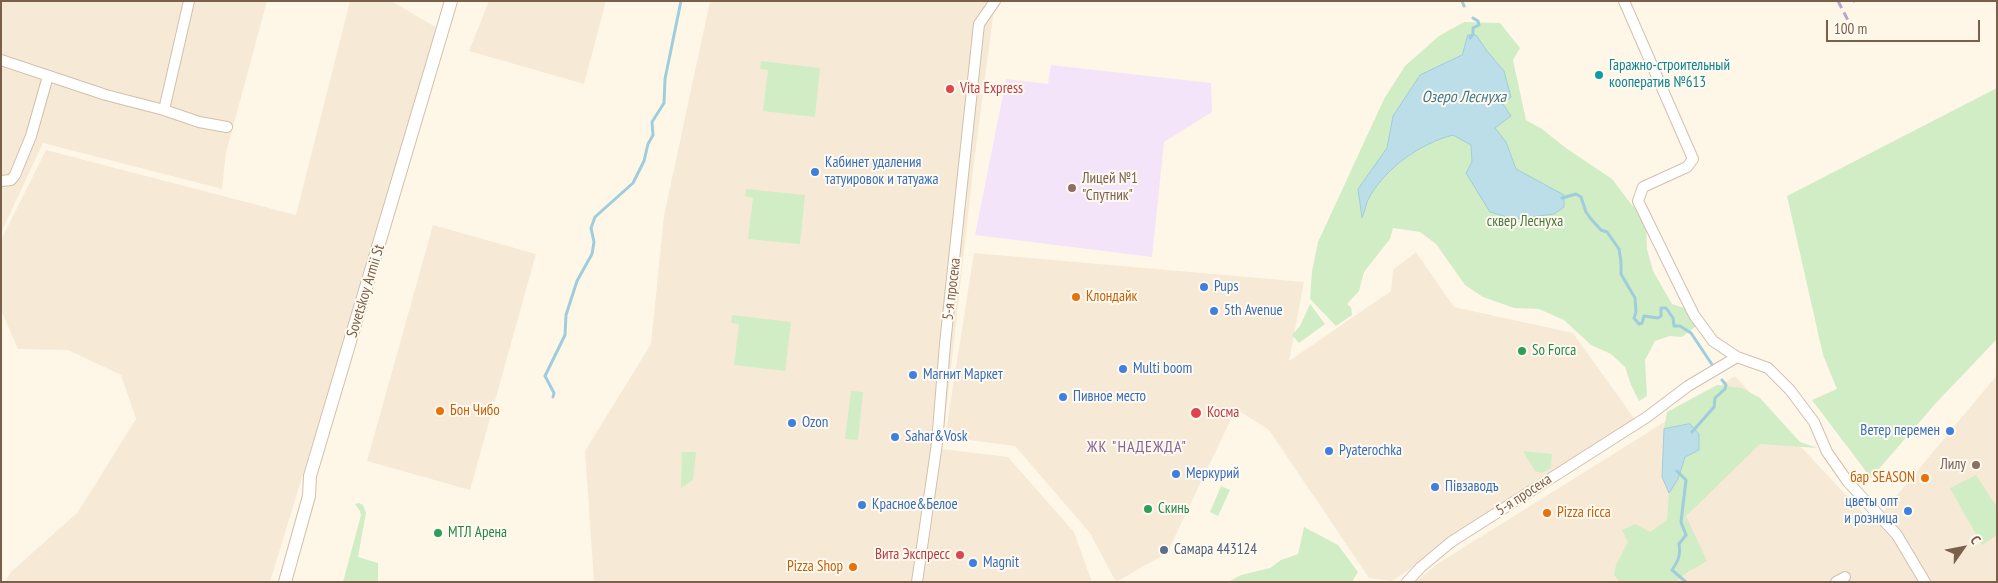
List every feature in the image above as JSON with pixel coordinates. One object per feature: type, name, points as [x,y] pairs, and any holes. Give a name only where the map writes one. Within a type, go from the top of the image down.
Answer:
[{"type":"street","points":[[164,110],[189,1]]},
{"type":"street","name":"Sovetskoy Armii St","points":[[285,582],[309,496],[310,476],[451,1]]},
{"type":"street","name":"5-я просека","points":[[916,582],[937,443],[945,344],[957,246],[962,171],[978,24],[995,1]]},
{"type":"street","points":[[1624,1],[1693,160],[1687,168],[1643,187],[1638,201],[1694,315],[1713,341],[1737,357],[1768,368],[1790,390],[1814,422],[1826,452],[1848,482],[1897,535],[1925,582]]},
{"type":"street","points":[[1,60],[106,95],[164,110],[199,122],[227,127]]},
{"type":"street","points":[[1,181],[11,180],[15,175],[31,136],[48,76]]},
{"type":"street","name":"5-я просека","points":[[1407,582],[1421,566],[1451,542],[1647,417],[1688,386],[1737,357]]},
{"type":"shaded area","points":[[1,1],[267,1],[226,153],[222,189],[43,143],[1,233]]},
{"type":"shaded area","points":[[350,1],[391,1],[439,29],[270,582],[5,582],[11,572],[78,512],[136,419],[121,375],[68,350],[18,349],[1,310],[1,240],[46,150],[296,215]]},
{"type":"shaded area","points":[[489,1],[606,1],[584,84],[469,51]]},
{"type":"shaded area","points":[[710,1],[995,1],[973,170],[942,449],[1008,457],[1074,532],[1092,582],[594,582],[585,451],[651,344],[664,216]]},
{"type":"shaded area","name":"Лицей №1 \"Спутник\"","points":[[1051,65],[1211,83],[1212,112],[1164,142],[1152,257],[975,235],[1006,79],[1048,84]]},
{"type":"shaded area","points":[[433,225],[536,254],[470,490],[367,461]]},
{"type":"shaded area","points":[[1416,252],[1454,307],[1573,333],[1636,421],[1392,581],[1369,578],[1269,430],[1236,409],[1167,553],[1116,582],[1090,533],[1015,446],[945,437],[974,253],[1304,282],[1289,361],[1391,291],[1393,270]]},
{"type":"shaded area","points":[[1997,375],[1997,582],[1416,582],[1437,564],[1735,376],[1873,524]]},
{"type":"green space","name":"сквер Леснуха","points":[[1464,22],[1500,23],[1520,48],[1513,60],[1526,120],[1542,129],[1566,148],[1612,179],[1646,220],[1647,249],[1653,271],[1672,304],[1688,309],[1699,324],[1682,337],[1670,336],[1655,341],[1645,360],[1647,396],[1639,401],[1625,367],[1611,354],[1591,345],[1564,320],[1539,309],[1514,308],[1483,297],[1465,285],[1436,244],[1420,232],[1393,228],[1390,239],[1364,272],[1359,291],[1347,304],[1351,307],[1352,315],[1336,326],[1310,299],[1312,271],[1318,242],[1384,99],[1405,66],[1439,36]]},
{"type":"green space","points":[[761,61],[820,68],[815,117],[763,111],[768,70],[760,69]]},
{"type":"green space","points":[[1997,88],[1997,339],[1936,403],[1871,478],[1812,400],[1837,389],[1823,355],[1787,196]]},
{"type":"green space","points":[[746,189],[805,195],[800,244],[748,239],[753,198],[745,196]]},
{"type":"green space","points":[[1310,304],[1325,324],[1299,343],[1292,335],[1300,326]]},
{"type":"green space","points":[[732,315],[791,322],[785,371],[734,365],[739,324],[731,323]]},
{"type":"green space","points":[[1717,385],[1742,388],[1760,398],[1800,442],[1818,448],[1760,444],[1686,516],[1707,561],[1675,582],[1620,582],[1614,575],[1616,565],[1628,542],[1622,530],[1635,524],[1650,532],[1667,520],[1669,493],[1678,479],[1685,457],[1690,424],[1664,429],[1667,412]]},
{"type":"green space","points":[[851,391],[863,392],[858,440],[845,439]]},
{"type":"green space","points":[[1523,451],[1552,454],[1551,468],[1542,473],[1535,471]]},
{"type":"green space","points":[[682,452],[696,452],[693,480],[681,488]]},
{"type":"green space","points":[[1976,475],[1997,507],[1997,535],[1982,545],[1950,488]]},
{"type":"green space","points":[[1221,486],[1230,490],[1218,516],[1210,512]]},
{"type":"green space","points":[[355,504],[363,505],[366,513],[358,557],[378,563],[378,582],[343,582],[361,515]]},
{"type":"green space","points":[[1304,527],[1338,545],[1358,572],[1353,580],[1355,582],[1228,582],[1241,575],[1270,568],[1281,560],[1298,554]]},
{"type":"water","name":"Озеро Леснуха","points":[[1468,35],[1476,35],[1504,71],[1511,97],[1503,104],[1511,116],[1495,128],[1506,142],[1516,169],[1564,195],[1564,207],[1554,214],[1514,219],[1490,212],[1466,173],[1472,162],[1471,145],[1453,135],[1417,150],[1395,166],[1377,185],[1370,196],[1362,218],[1358,189],[1387,148],[1393,116],[1420,75],[1462,55]]},
{"type":"water","points":[[1690,424],[1699,434],[1699,450],[1685,457],[1678,479],[1669,493],[1662,477],[1664,429]]},
{"type":"waterway","points":[[553,397],[554,393],[545,376],[565,335],[566,315],[577,281],[592,254],[594,242],[591,228],[595,217],[633,183],[644,161],[648,144],[653,135],[652,122],[664,103],[665,79],[681,1]]},
{"type":"waterway","points":[[1462,1],[1464,6]]},
{"type":"waterway","points":[[1470,38],[1473,34],[1473,28],[1479,25],[1478,21],[1473,18]]},
{"type":"waterway","points":[[1562,198],[1576,194],[1581,197],[1586,212],[1591,219],[1601,230],[1607,232],[1619,249],[1621,274],[1635,298],[1636,312],[1634,318],[1639,324],[1642,323],[1644,316],[1658,318],[1661,316],[1661,308],[1666,308],[1673,318],[1674,326],[1680,326],[1691,333],[1713,366]]},
{"type":"waterway","points":[[1692,432],[1714,407],[1715,398],[1725,389],[1726,385],[1722,380]]},
{"type":"waterway","points":[[1677,471],[1686,480],[1681,522],[1686,535],[1679,544],[1680,552],[1672,570],[1686,582]]},
{"type":"railway","points":[[1838,1],[1854,32]]},
{"type":"place","name":"Гаражно-строительный кооператив №613","points":[[1599,75]]},
{"type":"place","name":"Vita Express","points":[[950,89]]},
{"type":"place","name":"Кабинет удаления татуировок и татуажа","points":[[815,172]]},
{"type":"place","name":"Лицей №1 \"Спутник\"","points":[[1072,188]]},
{"type":"place","name":"Pups","points":[[1204,287]]},
{"type":"place","name":"Клондайк","points":[[1076,297]]},
{"type":"place","name":"5th Avenue","points":[[1214,311]]},
{"type":"place","name":"So Forca","points":[[1522,351]]},
{"type":"place","name":"Multi boom","points":[[1123,369]]},
{"type":"place","name":"Магнит Маркет","points":[[913,375]]},
{"type":"place","name":"Пивное место","points":[[1063,397]]},
{"type":"place","name":"Бон Чибо","points":[[440,411]]},
{"type":"place","name":"Косма","points":[[1196,413]]},
{"type":"place","name":"Ozon","points":[[792,423]]},
{"type":"place","name":"Ветер перемен","points":[[1950,431]]},
{"type":"place","name":"Sahar&Vosk","points":[[895,437]]},
{"type":"place","name":"Pyaterochka","points":[[1329,451]]},
{"type":"place","name":"Лилу","points":[[1976,465]]},
{"type":"place","name":"Меркурий","points":[[1176,474]]},
{"type":"place","name":"бар SEASON","points":[[1925,478]]},
{"type":"place","name":"Пiвзаводъ","points":[[1435,487]]},
{"type":"place","name":"Красное&Белое","points":[[862,505]]},
{"type":"place","name":"Скинь","points":[[1148,509]]},
{"type":"place","name":"цветы опт и розница","points":[[1908,511]]},
{"type":"place","name":"Pizza ricca","points":[[1547,513]]},
{"type":"place","name":"МТЛ Арена","points":[[438,533]]},
{"type":"place","name":"Самара 443124","points":[[1164,550]]},
{"type":"place","name":"Вита Экспресс","points":[[960,555]]},
{"type":"place","name":"Magnit","points":[[973,563]]},
{"type":"place","name":"Pizza Shop","points":[[853,567]]},
{"type":"district","name":"ЖК \"НАДЕЖДА\"","points":[[1137,447]]}]
